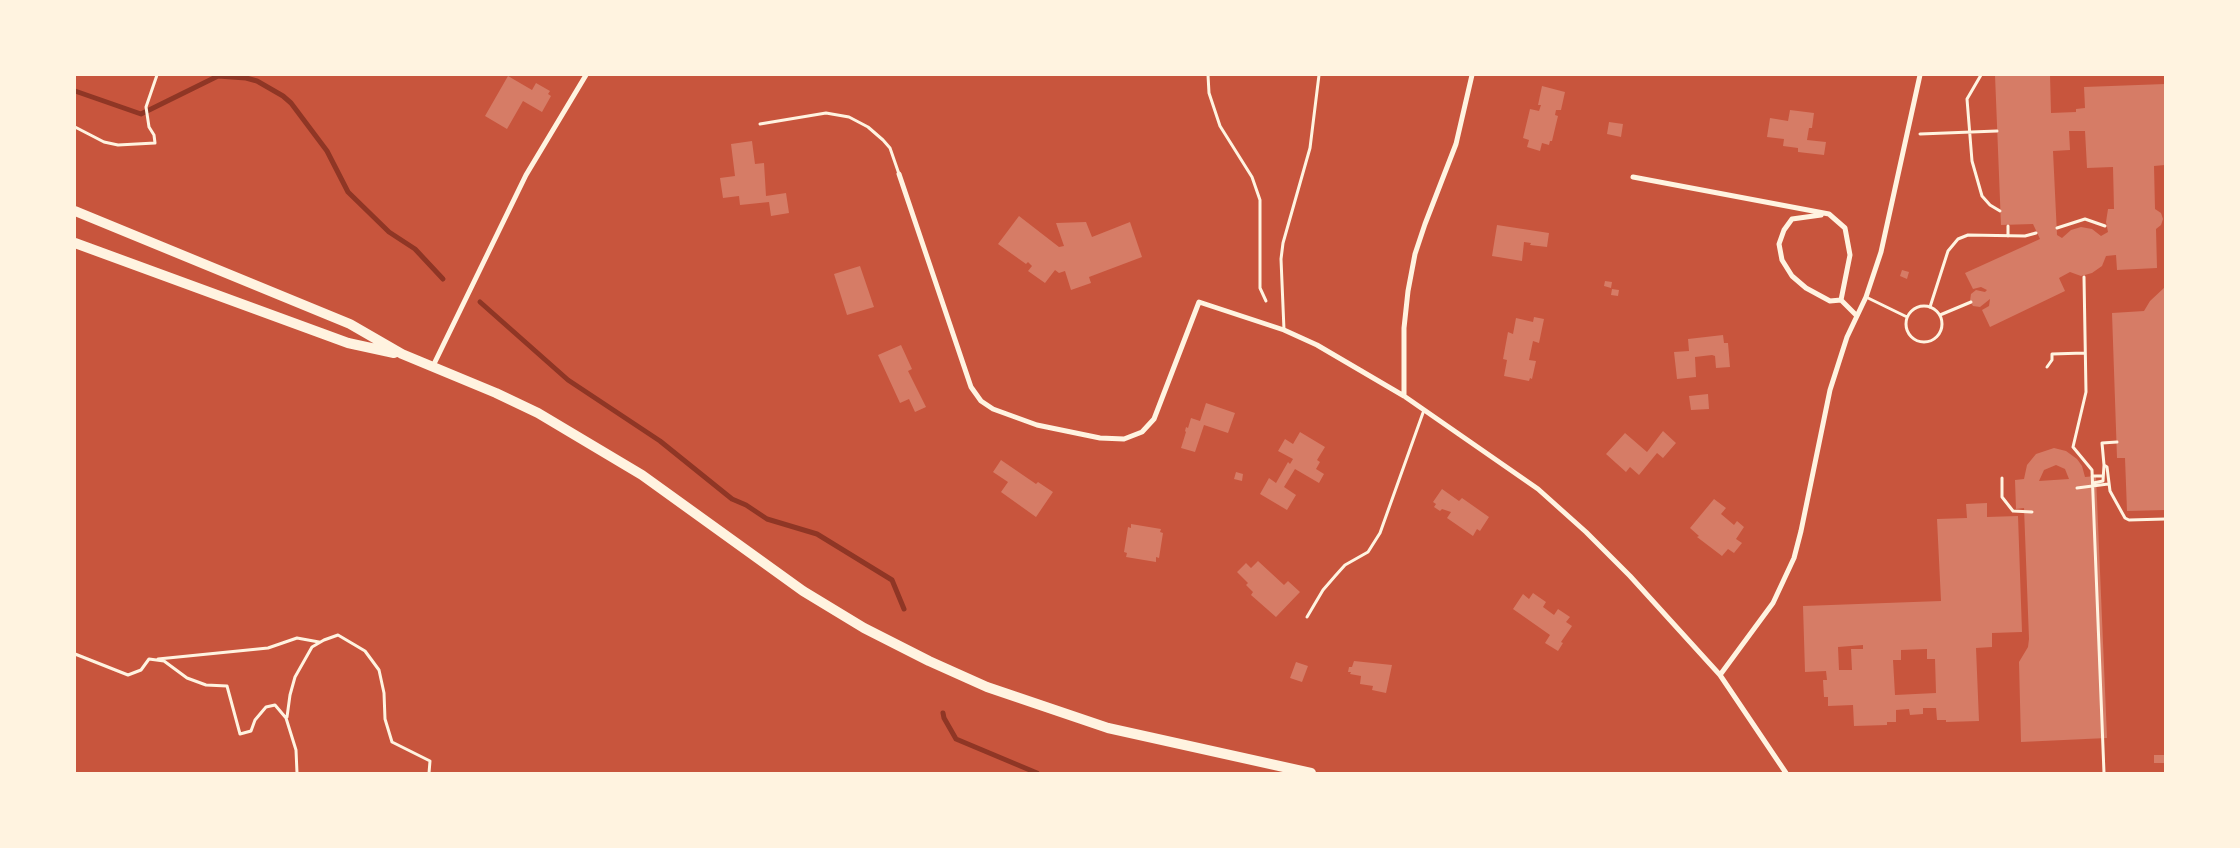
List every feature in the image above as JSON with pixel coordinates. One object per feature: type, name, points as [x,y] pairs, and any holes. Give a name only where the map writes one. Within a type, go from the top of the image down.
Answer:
[{"type":"main road","points":[[75,211],[350,324],[402,354],[538,413],[603,450],[642,475],[803,591],[864,628],[987,687],[1108,728],[1310,773]]},
{"type":"main road","points":[[75,243],[348,343],[402,354]]},
{"type":"street","points":[[433,366],[526,175],[586,75]]},
{"type":"street","points":[[1404,396],[1404,328],[1412,272],[1425,224],[1456,144],[1472,75]]},
{"type":"street","points":[[1720,675],[1773,602],[1794,558],[1830,390],[1848,337],[1866,297],[1882,252],[1920,75]]},
{"type":"street","points":[[899,174],[971,387],[981,401],[993,409],[1037,425],[1100,438],[1124,439],[1142,432],[1154,419],[1199,302],[1284,330],[1316,345],[1404,396],[1538,489],[1586,532],[1630,576],[1720,675],[1786,773]]},
{"type":"street","points":[[1633,177],[1829,214],[1845,228],[1848,241],[1849,266],[1841,300]]},
{"type":"street","points":[[1829,214],[1792,219],[1784,230],[1779,244],[1782,260],[1792,276],[1806,288],[1830,301],[1841,300]]},
{"type":"street","points":[[1841,300],[1857,316]]},
{"type":"lane","points":[[1284,330],[1281,259],[1283,243],[1310,148],[1319,75]]},
{"type":"lane","points":[[760,124],[826,113],[848,117],[868,127],[883,140],[890,148],[899,174]]},
{"type":"lane","points":[[1866,297],[1906,317]]},
{"type":"lane","points":[[1916,307],[1930,307],[1940,315],[1942,325],[1939,334],[1926,342],[1911,337],[1906,328],[1906,317],[1916,307]]},
{"type":"lane","points":[[1307,617],[1323,590],[1336,575],[1345,565],[1368,552],[1380,533],[1424,409]]},
{"type":"path","points":[[75,128],[104,142],[118,146],[149,145],[155,143],[154,135],[149,127],[146,107],[156,75]]},
{"type":"path","points":[[1208,75],[1210,93],[1220,126],[1252,177],[1260,200],[1260,288],[1266,301]]},
{"type":"path","points":[[1981,75],[1967,99],[1972,161],[1978,186],[1986,201],[2000,211]]},
{"type":"path","points":[[1920,134],[1997,131]]},
{"type":"path","points":[[2057,228],[2085,219],[2105,226]]},
{"type":"path","points":[[2008,226],[2008,236]]},
{"type":"path","points":[[1930,307],[1947,256],[1954,242],[1968,235],[2025,236],[2036,233]]},
{"type":"path","points":[[2084,277],[2086,392],[2073,447],[2092,470],[2104,773]]},
{"type":"path","points":[[1940,315],[1971,302]]},
{"type":"path","points":[[2047,367],[2052,360],[2052,354],[2084,353]]},
{"type":"path","points":[[2093,486],[2093,481],[2103,480],[2102,442],[2117,442]]},
{"type":"path","points":[[2104,465],[2107,468],[2108,484],[2112,496],[2125,518],[2129,520],[2165,519]]},
{"type":"path","points":[[2092,476],[2103,476]]},
{"type":"path","points":[[2002,478],[2002,497],[2013,511],[2032,512]]},
{"type":"path","points":[[2077,488],[2108,484]]},
{"type":"path","points":[[286,718],[295,677],[312,647],[338,635],[365,651],[379,670],[384,693],[385,719],[392,742],[430,761],[429,773]]},
{"type":"path","points":[[75,654],[128,675],[141,670],[149,660],[268,648],[297,638],[320,642]]},
{"type":"path","points":[[149,660],[164,661],[187,678],[206,685],[227,686],[240,734],[251,731],[255,720],[266,706],[276,705],[286,718],[296,750],[297,773]]},
{"type":"building","points":[[1995,75],[2050,75],[2051,113],[2076,112],[2076,109],[2085,108],[2084,87],[2165,84],[2165,165],[2154,166],[2155,209],[2161,213],[2163,219],[2161,225],[2156,229],[2157,268],[2117,270],[2116,255],[2106,256],[2102,266],[2092,273],[2081,276],[2070,272],[2059,278],[2065,291],[1990,327],[1982,310],[1989,306],[1990,299],[1980,307],[1973,306],[1970,301],[1971,294],[1976,290],[1985,292],[1987,290],[1981,287],[1973,289],[1965,273],[2040,239],[2033,224],[2001,225]],"holes":[[[2069,131],[2085,131],[2087,168],[2113,167],[2114,209],[2108,209],[2106,222],[2108,232],[2101,236],[2092,229],[2081,227],[2071,230],[2062,238],[2057,235],[2053,151],[2070,150]]]},
{"type":"building","points":[[508,76],[532,90],[536,83],[550,91],[548,94],[551,96],[542,112],[523,101],[507,129],[485,116]]},
{"type":"building","points":[[1542,86],[1565,92],[1561,110],[1556,110],[1555,115],[1558,116],[1552,141],[1550,141],[1549,145],[1542,143],[1540,151],[1527,147],[1529,140],[1523,138],[1530,109],[1539,111],[1541,105],[1538,105]]},
{"type":"building","points":[[1790,110],[1814,113],[1812,128],[1809,128],[1807,140],[1826,142],[1824,155],[1798,152],[1798,148],[1783,146],[1784,139],[1767,137],[1770,118],[1788,121]]},
{"type":"building","points":[[1609,122],[1623,124],[1621,137],[1607,134]]},
{"type":"building","points":[[752,141],[755,164],[764,163],[766,196],[786,193],[789,213],[771,216],[769,202],[740,205],[739,196],[723,198],[720,178],[735,176],[731,144]]},
{"type":"building","points":[[1019,216],[1059,247],[1064,246],[1056,223],[1086,222],[1092,237],[1130,222],[1142,257],[1089,277],[1091,283],[1071,290],[1065,271],[1059,273],[1055,270],[1045,283],[1028,271],[1032,266],[1028,262],[1026,264],[998,244]]},
{"type":"building","points":[[1497,225],[1549,233],[1547,247],[1530,245],[1531,243],[1524,242],[1522,261],[1492,256]]},
{"type":"building","points":[[860,266],[874,307],[847,315],[834,274]]},
{"type":"building","points":[[1902,270],[1909,272],[1907,279],[1900,276]]},
{"type":"building","points":[[1605,281],[1612,282],[1611,288],[1604,286]]},
{"type":"building","points":[[2165,287],[2165,510],[2127,511],[2125,458],[2117,458],[2112,313],[2144,311],[2150,301]]},
{"type":"building","points":[[1612,289],[1619,290],[1618,296],[1611,295]]},
{"type":"building","points":[[1534,317],[1544,319],[1539,343],[1533,341],[1529,360],[1536,361],[1532,379],[1530,378],[1529,381],[1504,376],[1507,360],[1503,359],[1508,332],[1513,334],[1516,318],[1533,322]]},
{"type":"building","points":[[1723,335],[1724,343],[1728,343],[1730,367],[1716,368],[1715,356],[1712,355],[1695,357],[1696,377],[1677,379],[1674,352],[1689,351],[1688,339]]},
{"type":"building","points":[[901,345],[912,369],[908,371],[926,407],[915,412],[909,399],[900,403],[878,355]]},
{"type":"building","points":[[1708,394],[1709,409],[1691,410],[1689,396]]},
{"type":"building","points":[[1206,403],[1235,413],[1228,433],[1204,425],[1195,452],[1181,448],[1186,427],[1188,428],[1191,418],[1200,421]]},
{"type":"building","points":[[1663,431],[1676,443],[1663,458],[1657,453],[1639,475],[1630,467],[1626,472],[1606,454],[1625,433],[1647,452]]},
{"type":"building","points":[[1300,432],[1325,447],[1317,460],[1320,462],[1316,469],[1324,474],[1319,483],[1295,469],[1284,487],[1296,495],[1287,510],[1260,494],[1269,478],[1276,483],[1288,462],[1290,464],[1293,459],[1278,451],[1285,439],[1293,444]]},
{"type":"building","points":[[2054,448],[2066,451],[2077,459],[2082,466],[2085,477],[2096,476],[2107,738],[2021,742],[2019,662],[2028,647],[2029,639],[2024,508],[2016,509],[2015,480],[2024,479],[2027,465],[2036,454]],"holes":[[[2056,465],[2065,469],[2069,479],[2039,481],[2044,470]]]},
{"type":"building","points":[[1001,460],[1036,484],[1038,482],[1053,492],[1036,517],[1001,492],[1008,482],[993,472]]},
{"type":"building","points":[[1236,472],[1243,474],[1242,481],[1234,479]]},
{"type":"building","points":[[1442,489],[1459,501],[1462,498],[1489,517],[1480,531],[1477,529],[1473,536],[1447,518],[1451,512],[1442,509],[1440,511],[1434,507],[1436,504],[1433,502]]},
{"type":"building","points":[[1714,499],[1726,508],[1721,514],[1734,525],[1737,521],[1744,527],[1736,539],[1742,543],[1734,553],[1728,549],[1722,556],[1697,537],[1699,536],[1690,528]]},
{"type":"building","points":[[1987,503],[1987,517],[2018,516],[2022,632],[1992,633],[1992,647],[1976,648],[1979,721],[1946,722],[1946,720],[1937,720],[1936,708],[1923,708],[1923,714],[1910,715],[1909,709],[1896,710],[1896,722],[1887,722],[1887,725],[1854,726],[1853,705],[1828,706],[1828,697],[1824,697],[1823,680],[1827,680],[1826,671],[1805,672],[1803,606],[1941,601],[1937,519],[1967,518],[1966,504]],"holes":[[[1863,645],[1863,649],[1851,649],[1852,670],[1839,670],[1838,647]],[[1927,649],[1927,659],[1935,659],[1936,693],[1895,695],[1893,660],[1901,660],[1901,650]]]},
{"type":"building","points":[[1131,524],[1161,529],[1160,532],[1163,533],[1159,558],[1156,557],[1156,562],[1126,557],[1127,553],[1124,552],[1128,527],[1131,528]]},
{"type":"building","points":[[1258,561],[1284,585],[1288,581],[1300,592],[1276,617],[1251,595],[1253,592],[1246,585],[1248,583],[1237,572],[1246,563],[1251,568]]},
{"type":"building","points":[[1533,593],[1546,602],[1543,607],[1554,615],[1558,609],[1570,617],[1566,622],[1572,626],[1561,642],[1563,643],[1558,651],[1545,643],[1550,635],[1513,609],[1523,594],[1529,599]]},
{"type":"building","points":[[1354,661],[1392,665],[1386,693],[1372,690],[1373,686],[1360,684],[1361,676],[1348,672],[1349,667],[1352,667]]},
{"type":"building","points":[[1296,662],[1308,666],[1302,682],[1290,678]]},
{"type":"building","points":[[2154,755],[2165,755],[2165,763],[2154,763]]},
{"type":"waterway","points":[[75,91],[141,114],[218,76],[246,78],[257,81],[283,96],[291,103],[327,151],[348,192],[389,232],[415,249],[443,279]]},
{"type":"waterway","points":[[480,302],[568,380],[660,441],[732,499],[746,505],[767,519],[817,534],[892,580],[904,609]]},
{"type":"waterway","points":[[943,713],[956,739],[1037,773]]}]
